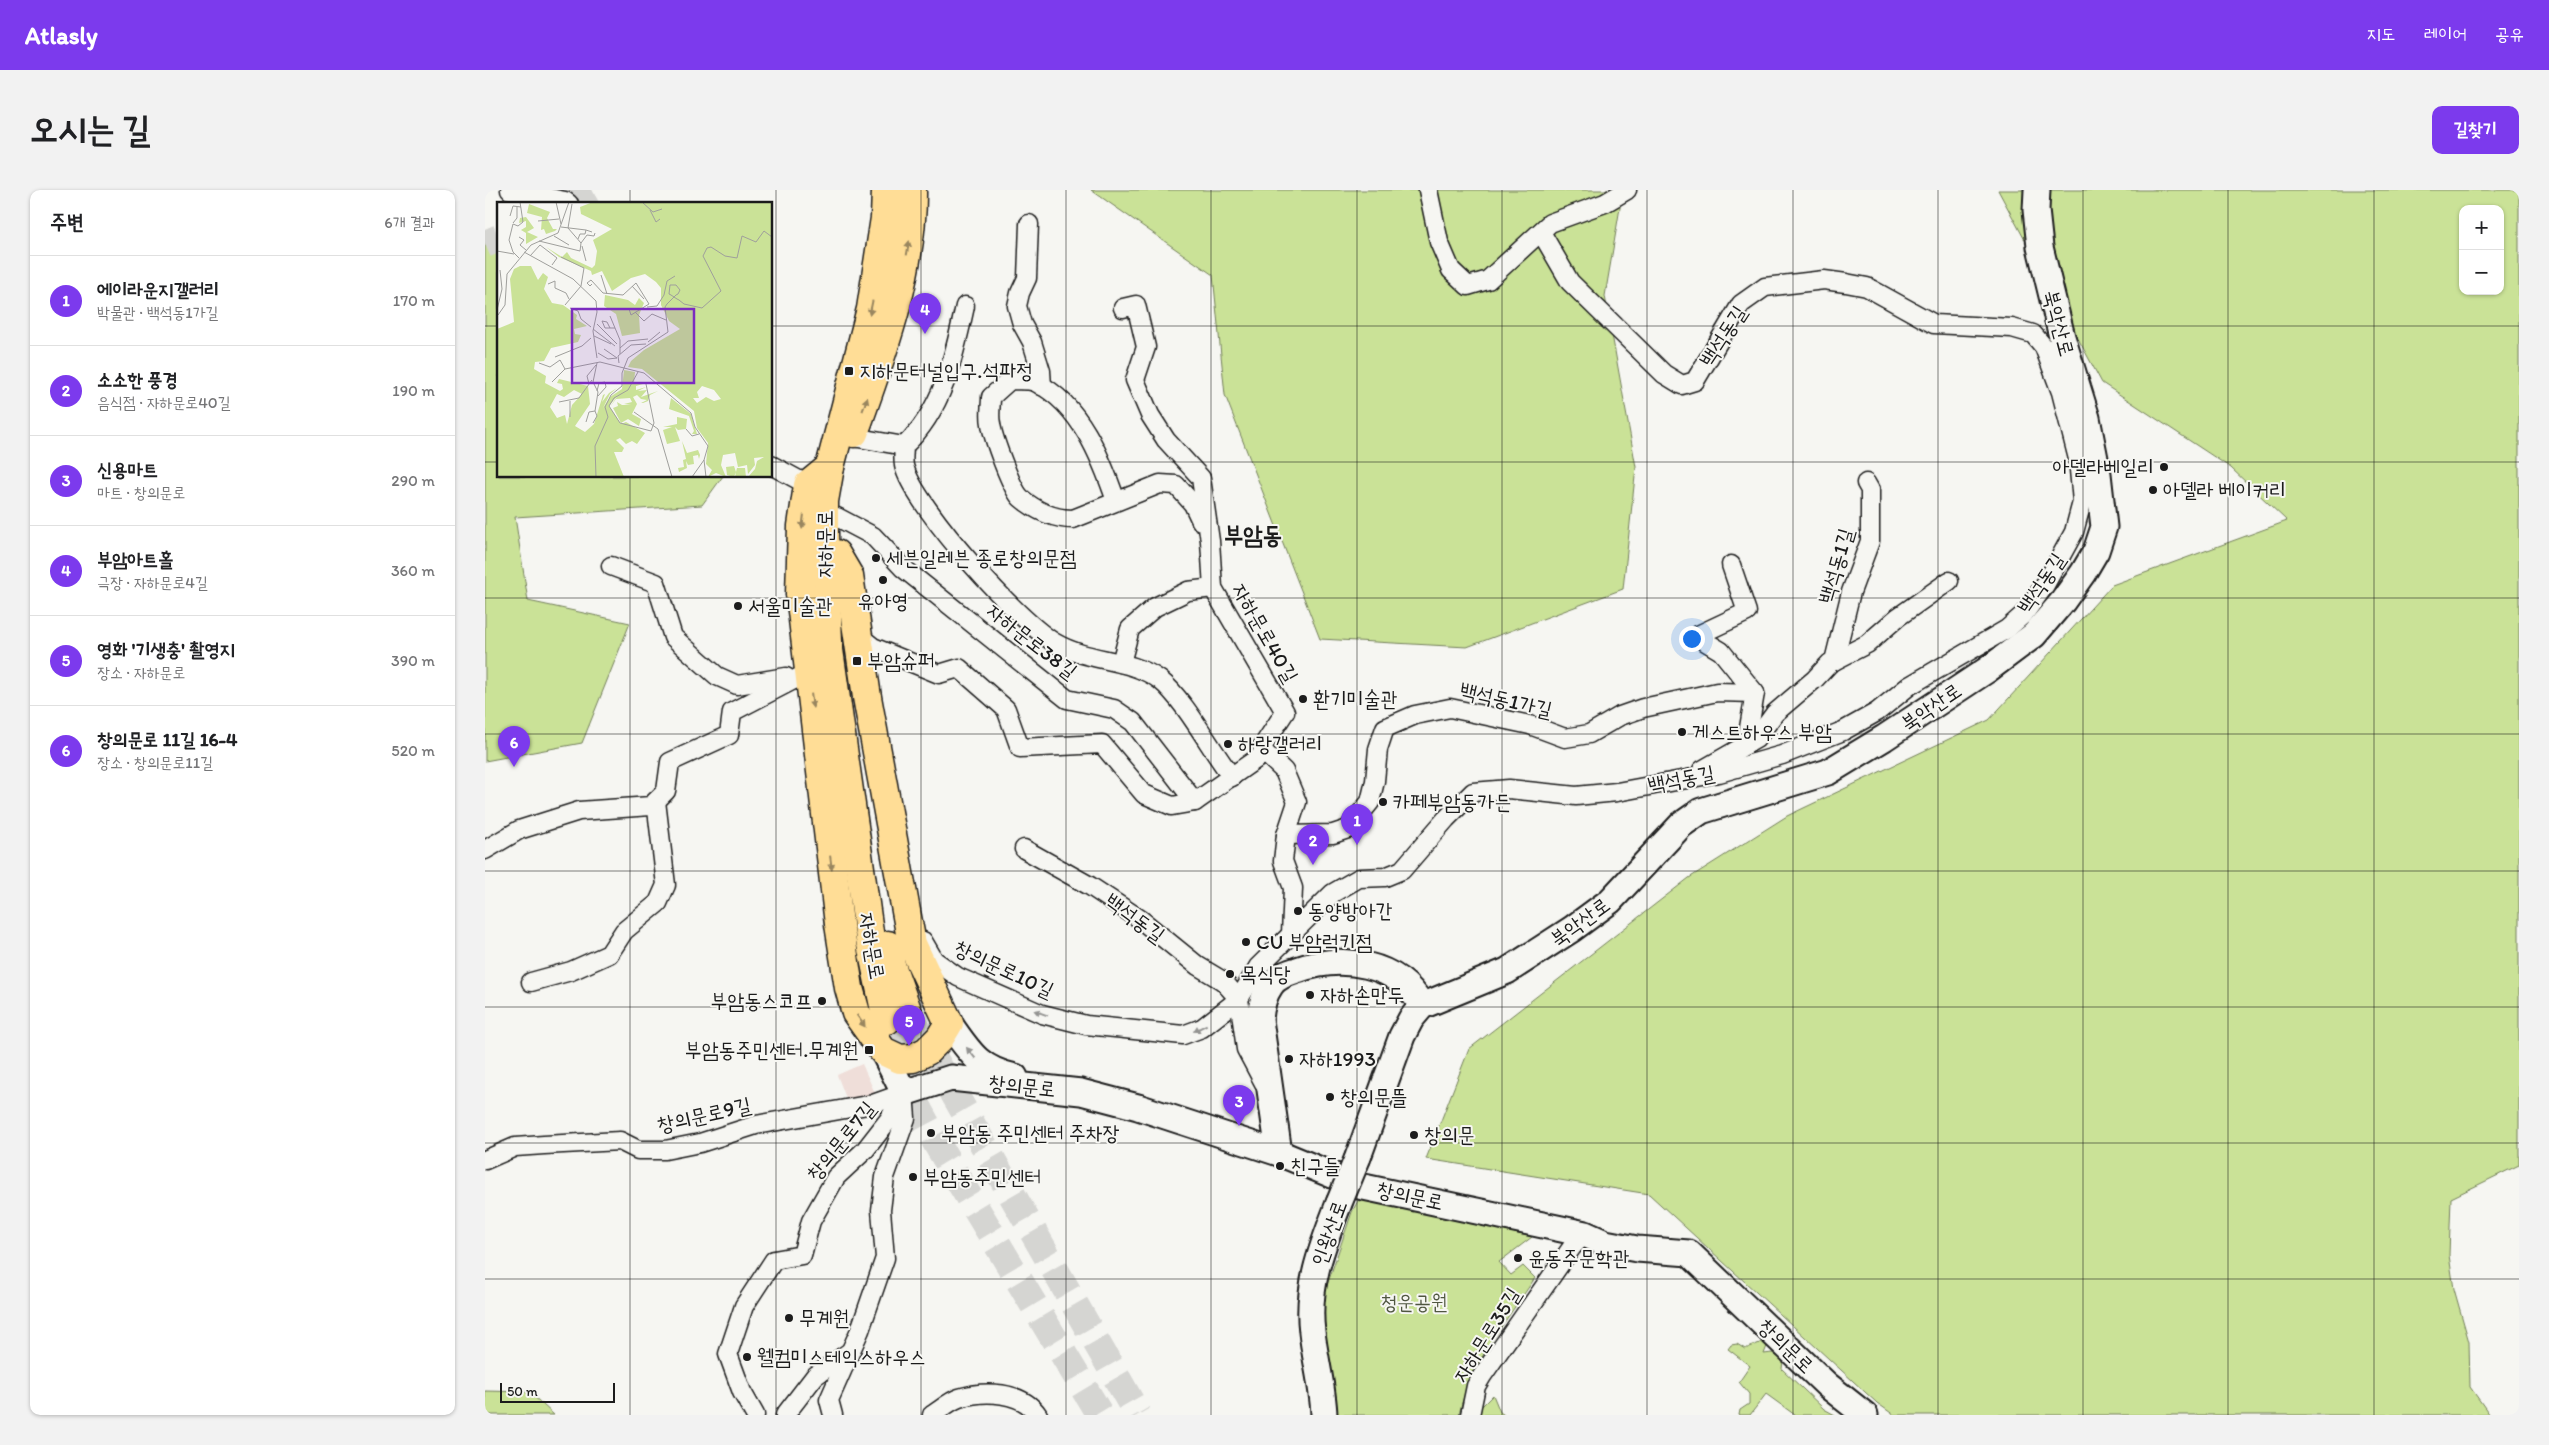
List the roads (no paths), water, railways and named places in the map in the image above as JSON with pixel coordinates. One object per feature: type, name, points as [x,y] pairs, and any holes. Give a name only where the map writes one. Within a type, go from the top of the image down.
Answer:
[{"type":"main road","name":"자하문로","points":[[886,190],[885,218],[871,309],[830,467],[825,501],[824,535],[828,643],[869,940],[897,1017],[849,678],[838,589],[836,554],[837,517],[843,472],[853,436],[884,352],[909,244],[912,190]]},
{"type":"main road","points":[[830,467],[808,485],[802,526],[800,594],[804,673],[839,924],[849,988],[856,1013],[883,1052],[900,1059],[913,1058],[927,1051],[940,1038],[949,1022],[912,944],[849,576],[836,554]]},
{"type":"street","points":[[510,190],[566,202]]},
{"type":"street","points":[[1429,190],[1442,249],[1451,270],[1468,286],[1488,280],[1550,223],[1605,203],[1627,190]]},
{"type":"street","name":"북악산로","points":[[1422,1006],[1507,971],[1572,929],[1611,901],[1681,825],[1701,811],[1827,772],[1884,738],[1987,670],[2035,635],[2063,601],[2083,574],[2104,528],[2087,418],[2062,337],[2040,246],[2036,210],[2037,190]]},
{"type":"street","points":[[1029,224],[1027,278],[1017,306],[1022,324],[1032,342],[1041,371],[1042,386]]},
{"type":"street","name":"백석동길","points":[[1024,848],[1090,886],[1140,919],[1198,966],[1223,981],[1239,999],[1258,967],[1333,893],[1359,878],[1385,877],[1402,870],[1445,819],[1473,792],[1509,789],[1576,796],[1617,792],[1691,776],[1719,773],[1782,755],[1843,731],[1877,712],[1909,686],[2007,629],[2024,614],[2045,585],[2073,532],[2082,502],[2078,459],[2061,392],[2044,347],[2033,334],[2012,328],[1934,324],[1867,287],[1824,280],[1765,288],[1741,304],[1695,381],[1682,385],[1664,374],[1570,282],[1541,232]]},
{"type":"street","name":"자하문로40길","points":[[1123,308],[1136,305],[1146,347],[1135,380],[1150,416],[1166,440],[1201,478],[1211,542],[1213,588],[1285,712],[1262,747],[1265,753]]},
{"type":"street","points":[[965,306],[953,362],[943,390],[920,432],[904,446],[904,467],[921,501],[979,570],[1031,626],[1057,645],[1096,658],[1140,669],[1159,680],[1177,696],[1231,777]]},
{"type":"street","name":"자하문로40길","points":[[1116,501],[1095,450],[1066,402],[1035,382],[1010,380],[991,397],[990,424],[1003,464],[1020,497],[1059,519],[1073,519],[1160,484],[1176,485],[1193,504],[1211,542]]},
{"type":"street","points":[[853,436],[904,446]]},
{"type":"street","points":[[773,465],[808,485]]},
{"type":"street","name":"백석동1길","points":[[1834,661],[1851,592],[1870,541],[1870,499],[1866,483]]},
{"type":"street","name":"자하문로38길","points":[[837,517],[873,536],[903,568],[1067,699],[1115,709],[1133,722],[1164,759],[1195,802]]},
{"type":"street","points":[[1731,564],[1747,612],[1696,636],[1721,651],[1755,693],[1747,745]]},
{"type":"street","points":[[611,566],[656,583],[673,637],[717,676],[737,685],[804,673]]},
{"type":"street","points":[[1691,776],[1756,739],[1775,713],[1834,661],[1867,644],[1898,617],[1949,580]]},
{"type":"street","points":[[1121,663],[1130,629],[1155,607],[1188,591],[1213,588]]},
{"type":"street","points":[[860,644],[873,647],[939,674],[959,668],[1006,709],[1020,748],[1102,744],[1144,794],[1172,806],[1195,802],[1265,753],[1285,771],[1297,802],[1286,835],[1283,861],[1293,888],[1291,934]]},
{"type":"street","name":"창의문로10길","points":[[860,644],[871,671],[876,691],[919,933],[934,960],[958,976],[1042,1014],[1086,1025],[1183,1035],[1202,1028],[1239,999]]},
{"type":"street","points":[[485,850],[519,830],[579,811],[651,806],[666,791],[670,762],[729,735],[732,712],[804,673]]},
{"type":"street","name":"백석동1가길","points":[[1286,835],[1333,834],[1347,830],[1370,802],[1375,782],[1378,749],[1385,728],[1415,715],[1450,708],[1530,725],[1565,738],[1589,734],[1620,716],[1643,708],[1717,692],[1755,693]]},
{"type":"street","points":[[531,982],[571,972],[609,954],[623,931],[658,903],[666,885],[656,800]]},
{"type":"street","points":[[1279,1153],[1260,1020],[1262,1002],[1271,984],[1281,975],[1323,963],[1361,963],[1403,983],[1416,995],[1422,1006]]},
{"type":"street","points":[[1239,999],[1246,1050],[1269,1092]]},
{"type":"street","name":"인왕산로","points":[[1324,1415],[1311,1330],[1310,1296],[1317,1261],[1358,1157],[1402,1036],[1411,1019],[1422,1006]]},
{"type":"street","points":[[949,1022],[974,1058],[998,1073],[1016,1077],[1026,1086]]},
{"type":"street","points":[[833,1415],[829,1400],[860,1330],[885,1258],[881,1210],[885,1177],[906,1118],[905,1093],[883,1052]]},
{"type":"street","name":"창의문로","points":[[905,1093],[951,1078],[1081,1092],[1138,1107],[1279,1153],[1359,1186],[1585,1234],[1605,1243],[1637,1249],[1689,1253],[1827,1386],[1865,1415]]},
{"type":"street","name":"창의문로9길","points":[[485,1160],[515,1147],[544,1145],[620,1141],[638,1150],[665,1150],[700,1143],[756,1125],[873,1104],[905,1093]]},
{"type":"street","name":"창의문로7길","points":[[755,1415],[742,1392],[728,1354],[744,1306],[774,1260],[802,1255],[811,1221],[836,1178],[865,1150],[890,1118],[905,1093]]},
{"type":"street","name":"자하문로35길","points":[[1470,1415],[1472,1400],[1479,1381],[1544,1287],[1573,1247],[1585,1234]]},
{"type":"street","points":[[785,1415],[815,1376],[849,1353]]},
{"type":"street","points":[[932,1415],[958,1398],[989,1393],[1018,1398],[1038,1415]]},
{"type":"tunnel","points":[[572,202],[594,190]]},
{"type":"tunnel","points":[[485,244],[497,239]]},
{"type":"tunnel","points":[[908,1013],[1138,1415]]},
{"type":"tunnel","points":[[887,1020],[915,1103],[937,1144],[1100,1415]]},
{"type":"place","name":"부암아트홀","points":[[925,334]]},
{"type":"place","name":"지하문터널입구.석파정","points":[[849,371]]},
{"type":"place","name":"아델라베일리","points":[[2164,467]]},
{"type":"place","name":"아델라 베이커리","points":[[2153,490]]},
{"type":"place","name":"세븐일레븐 종로창의문점","points":[[876,558]]},
{"type":"place","name":"유아영","points":[[883,580]]},
{"type":"place","name":"서울미술관","points":[[738,606]]},
{"type":"place","name":"부암슈퍼","points":[[857,661]]},
{"type":"place","name":"환기미술관","points":[[1303,699]]},
{"type":"place","name":"게스트하우스 부암","points":[[1682,732]]},
{"type":"place","name":"하랑갤러리","points":[[1228,744]]},
{"type":"place","name":"창의문로 11길 16-4","points":[[514,767]]},
{"type":"place","name":"카페부암동가든","points":[[1383,802]]},
{"type":"place","name":"에이라운지갤러리","points":[[1357,845]]},
{"type":"place","name":"소소한 풍경","points":[[1313,865]]},
{"type":"place","name":"동양방아간","points":[[1298,911]]},
{"type":"place","name":"CU 부암럭키점","points":[[1246,942]]},
{"type":"place","name":"목식당","points":[[1230,974]]},
{"type":"place","name":"자하손만두","points":[[1310,995]]},
{"type":"place","name":"부암동스코프","points":[[822,1001]]},
{"type":"place","name":"영화 '기생충' 촬영지","points":[[909,1046]]},
{"type":"place","name":"부암동주민센터.무계원","points":[[869,1050]]},
{"type":"place","name":"자하1993","points":[[1289,1059]]},
{"type":"place","name":"창의문뜰","points":[[1330,1097]]},
{"type":"place","name":"신용마트","points":[[1239,1126]]},
{"type":"place","name":"부암동 주민센터 주차장","points":[[931,1133]]},
{"type":"place","name":"창의문","points":[[1414,1135]]},
{"type":"place","name":"친구들","points":[[1280,1166]]},
{"type":"place","name":"부암동주민센터","points":[[913,1177]]},
{"type":"place","name":"윤동주문학관","points":[[1518,1258]]},
{"type":"place","name":"무계원","points":[[789,1318]]},
{"type":"place","name":"웰컴미스테익스하우스","points":[[747,1357]]},
{"type":"district","name":"부암동","points":[[1253,535]]},
{"type":"park label","name":"청운공원","points":[[1414,1302]]}]
